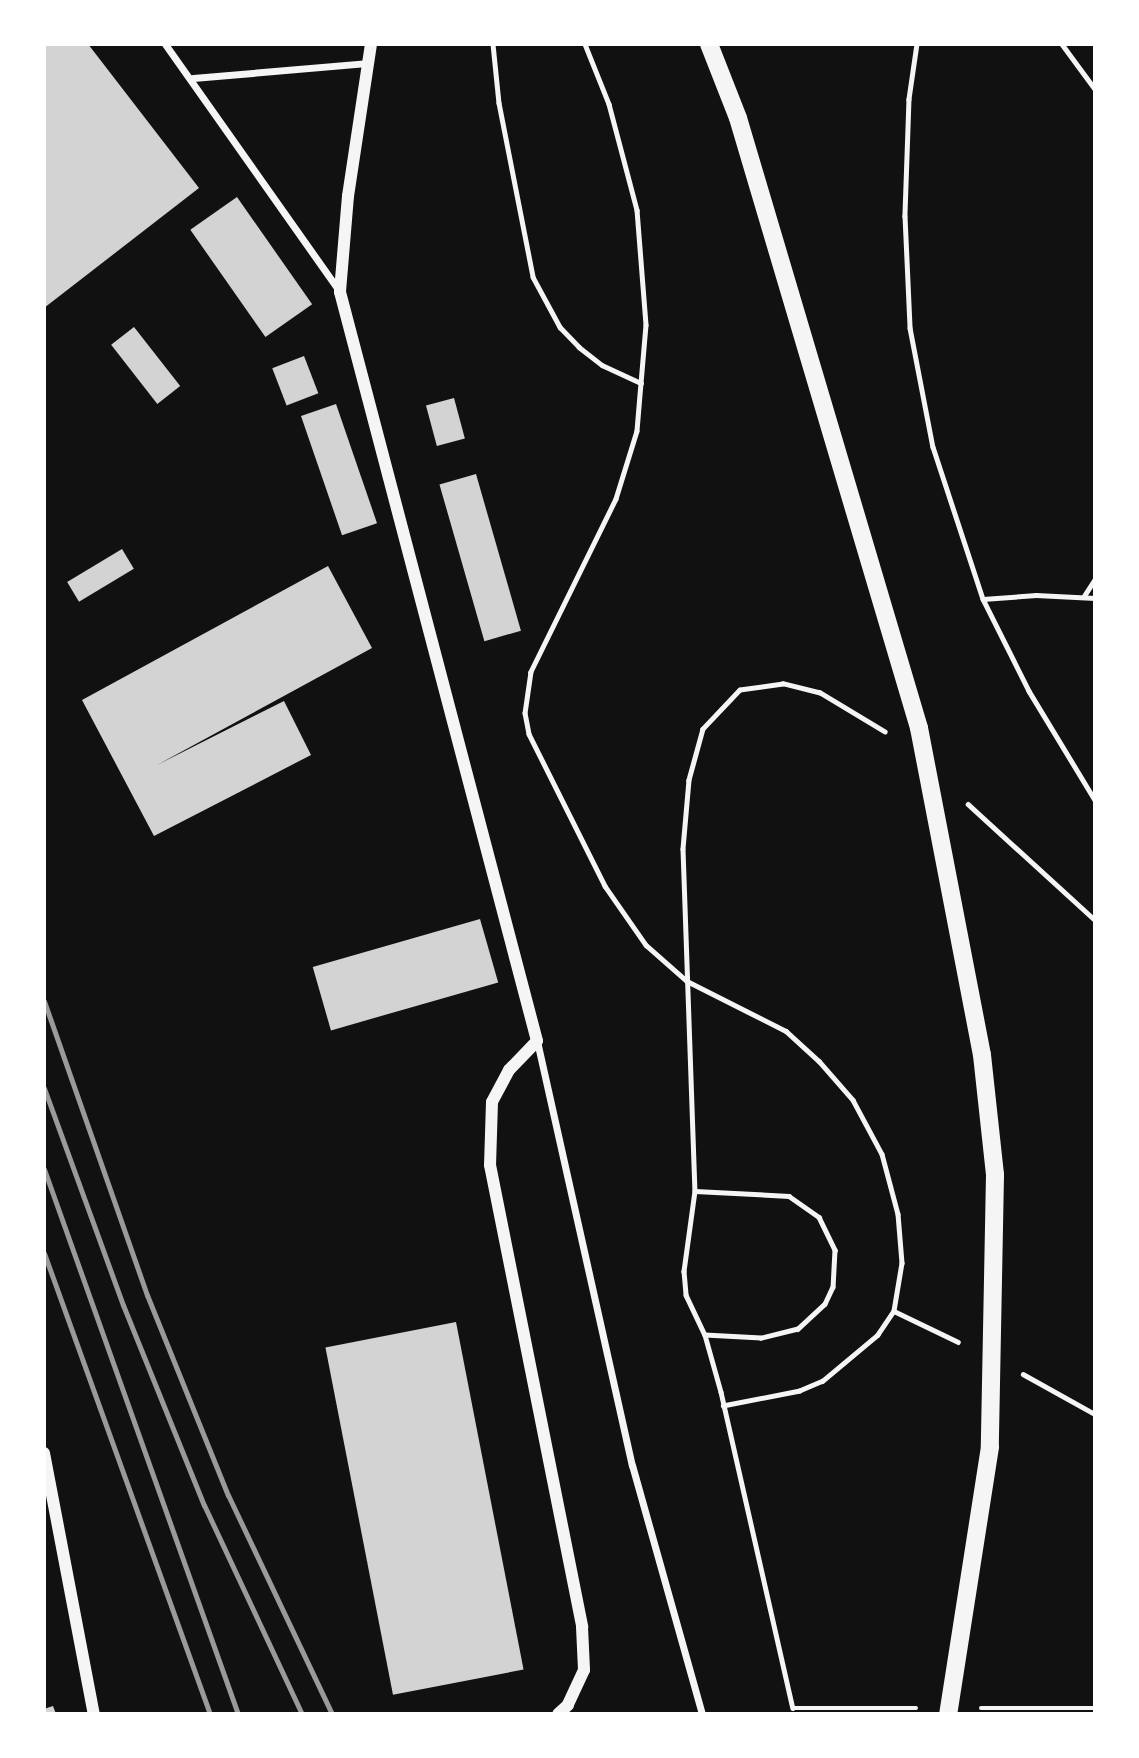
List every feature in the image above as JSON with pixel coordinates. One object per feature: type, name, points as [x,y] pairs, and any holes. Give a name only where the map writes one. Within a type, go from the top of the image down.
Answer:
[{"type":"main road","points":[[709,44],[742,131],[919,728],[982,1055],[995,1175],[990,1447],[948,1714]]},
{"type":"street","points":[[165,44],[193,78],[340,292]]},
{"type":"street","points":[[372,44],[348,196],[340,292],[537,1041],[632,1465],[702,1714]]},
{"type":"street","points":[[193,78],[369,63]]},
{"type":"street","points":[[537,1041],[509,1070],[492,1102],[490,1165],[582,1627],[584,1670],[568,1705],[558,1714]]},
{"type":"street","points":[[44,1453],[93,1714]]},
{"type":"path","points":[[493,44],[499,103],[533,276],[559,327],[579,347],[602,365],[641,383]]},
{"type":"path","points":[[585,44],[609,104],[637,210],[646,325],[641,383],[636,431],[616,499],[531,672],[525,713],[536,752],[605,887],[646,945],[687,981],[786,1031],[819,1061],[853,1100],[882,1154],[898,1214],[902,1263],[894,1311],[878,1335],[824,1381],[800,1391],[723,1405]]},
{"type":"path","points":[[917,44],[909,99],[905,216],[910,328],[933,447],[983,599],[1029,691],[1095,800]]},
{"type":"path","points":[[1062,44],[1095,89]]},
{"type":"path","points":[[1084,596],[1095,579]]},
{"type":"path","points":[[983,599],[1095,598]]},
{"type":"path","points":[[895,738],[820,694],[783,684],[740,690],[702,729],[689,780],[683,849],[695,1191],[684,1271],[687,1295],[705,1335],[723,1405],[793,1708],[930,1708]]},
{"type":"path","points":[[965,802],[1095,919]]},
{"type":"path","points":[[695,1191],[789,1196],[819,1217],[835,1250],[833,1287],[825,1304],[798,1329],[761,1338],[705,1335]]},
{"type":"path","points":[[972,1708],[1095,1708]]},
{"type":"building","points":[[44,44],[88,44],[199,188],[44,308]]},
{"type":"building","points":[[237,197],[312,304],[265,337],[190,230]]},
{"type":"building","points":[[134,327],[180,386],[157,404],[111,345]]},
{"type":"building","points":[[304,356],[318,393],[287,406],[272,368]]},
{"type":"building","points":[[454,398],[465,439],[437,446],[426,406]]},
{"type":"building","points":[[336,404],[377,523],[342,535],[301,416]]},
{"type":"building","points":[[476,474],[521,631],[484,641],[439,484]]},
{"type":"building","points":[[122,549],[134,569],[79,602],[67,582]]},
{"type":"building","points":[[328,566],[372,648],[157,765],[284,701],[311,755],[154,836],[82,700]]},
{"type":"building","points":[[480,919],[498,982],[331,1030],[313,967]]},
{"type":"building","points":[[456,1322],[524,1669],[393,1695],[325,1347]]},
{"type":"building","points":[[53,1706],[56,1714],[44,1714],[44,1709]]},
{"type":"railway","points":[[44,1001],[147,1295],[228,1495],[332,1714]]},
{"type":"railway","points":[[44,1088],[123,1305],[204,1505],[302,1714]]},
{"type":"railway","points":[[44,1169],[238,1714]]},
{"type":"railway","points":[[44,1253],[210,1714]]}]
